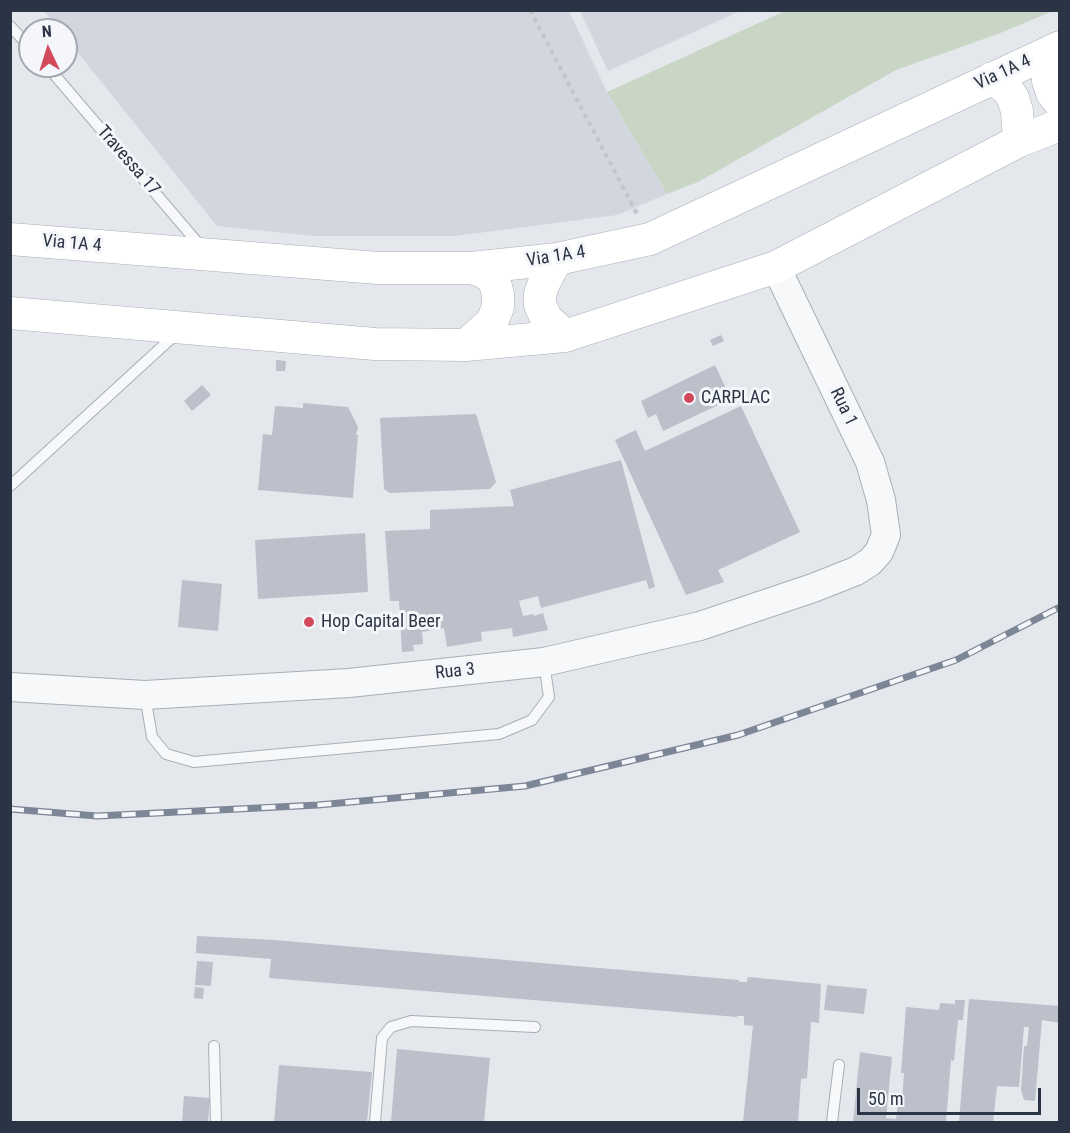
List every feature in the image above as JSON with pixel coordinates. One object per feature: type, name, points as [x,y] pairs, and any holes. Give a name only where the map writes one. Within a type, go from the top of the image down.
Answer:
[{"type":"main road","name":"Via 1A 4","points":[[10,239],[378,268],[471,268],[557,259],[650,239],[1056,49]]},
{"type":"main road","points":[[1056,49],[1048,69],[1048,81],[1059,103]]},
{"type":"main road","points":[[992,78],[1007,89],[1013,98],[1017,111],[1019,141]]},
{"type":"main road","points":[[10,313],[375,344],[466,345],[565,336],[776,267],[1019,141],[1059,125]]},
{"type":"main road","points":[[557,259],[544,282],[540,294],[540,305],[546,318],[565,336]]},
{"type":"main road","points":[[466,345],[492,322],[498,307],[498,294],[494,280],[484,272],[471,268]]},
{"type":"street","name":"Rua 1","points":[[776,267],[870,462],[884,515],[886,535],[879,552]]},
{"type":"street","name":"Rua 3","points":[[10,687],[145,695],[349,683],[544,662],[700,626],[813,588],[855,571],[870,562],[879,552]]},
{"type":"lane","name":"Travessa 17","points":[[57,78],[209,256]]},
{"type":"lane","points":[[10,486],[183,328]]},
{"type":"lane","points":[[145,695],[152,737],[166,754],[194,762],[499,734],[532,720],[549,697],[544,662]]},
{"type":"lane","points":[[375,1122],[382,1038],[391,1027],[411,1021],[535,1027]]},
{"type":"lane","points":[[214,1046],[216,1122]]},
{"type":"lane","points":[[832,1122],[839,1065]]},
{"type":"path","points":[[530,10],[650,239]]},
{"type":"shaded area","points":[[44,11],[569,11],[607,92],[667,194],[617,215],[455,236],[313,236],[217,226],[78,53],[78,18],[50,18]]},
{"type":"shaded area","points":[[580,11],[740,11],[608,71]]},
{"type":"green space","points":[[785,11],[1053,11],[998,34],[896,70],[698,182],[667,194],[607,92]]},
{"type":"building","points":[[721,335],[724,341],[713,346],[710,340]]},
{"type":"building","points":[[276,360],[286,361],[285,371],[276,371]]},
{"type":"building","name":"CARPLAC","points":[[715,365],[731,399],[663,431],[656,414],[648,418],[641,401]]},
{"type":"building","points":[[202,385],[211,395],[192,411],[184,401]]},
{"type":"building","points":[[303,403],[348,407],[358,427],[353,498],[258,490],[263,434],[272,435],[275,406],[303,408]]},
{"type":"building","points":[[741,406],[800,532],[718,570],[724,582],[686,595],[615,440],[636,430],[645,451]]},
{"type":"building","points":[[476,414],[496,482],[490,489],[390,493],[384,489],[380,418]]},
{"type":"building","points":[[621,460],[655,587],[649,589],[646,580],[541,608],[538,596],[519,601],[523,616],[543,613],[548,630],[513,637],[512,628],[481,632],[482,641],[447,647],[444,628],[422,632],[423,644],[413,645],[414,651],[402,652],[399,601],[390,601],[385,531],[430,529],[430,510],[514,506],[510,490]]},
{"type":"building","points":[[365,533],[368,592],[258,599],[255,540]]},
{"type":"building","points":[[182,580],[222,584],[218,631],[178,627]]},
{"type":"building","points":[[197,936],[274,940],[739,980],[739,982],[747,982],[748,977],[821,984],[819,1023],[811,1022],[807,1078],[801,1079],[798,1122],[743,1122],[753,1026],[744,1025],[744,1016],[269,978],[271,959],[196,953]]},
{"type":"building","points":[[197,961],[213,962],[211,986],[195,985]]},
{"type":"building","points":[[827,985],[867,989],[864,1014],[824,1010]]},
{"type":"building","points":[[195,987],[204,988],[203,999],[194,998]]},
{"type":"building","points":[[969,999],[1060,1006],[1060,1023],[1042,1020],[1035,1101],[1024,1100],[1021,1090],[1024,1046],[1027,1046],[1029,1027],[1024,1027],[1019,1087],[997,1086],[993,1122],[959,1122]]},
{"type":"building","points":[[955,1000],[965,1000],[963,1020],[958,1020],[954,1061],[951,1060],[946,1122],[853,1122],[860,1052],[892,1057],[886,1118],[896,1119],[898,1104],[902,1104],[904,1073],[901,1073],[906,1007],[939,1010],[940,1003],[955,1004]]},
{"type":"building","points":[[397,1049],[490,1058],[484,1122],[391,1122]]},
{"type":"building","points":[[279,1065],[372,1072],[367,1122],[274,1122]]},
{"type":"building","points":[[184,1096],[210,1098],[208,1122],[182,1122]]},
{"type":"railway","points":[[10,809],[97,816],[318,805],[525,786],[738,735],[956,660],[1060,607]]},
{"type":"place","name":"CARPLAC","points":[[689,398]]},
{"type":"place","name":"Hop Capital Beer","points":[[309,622]]}]
